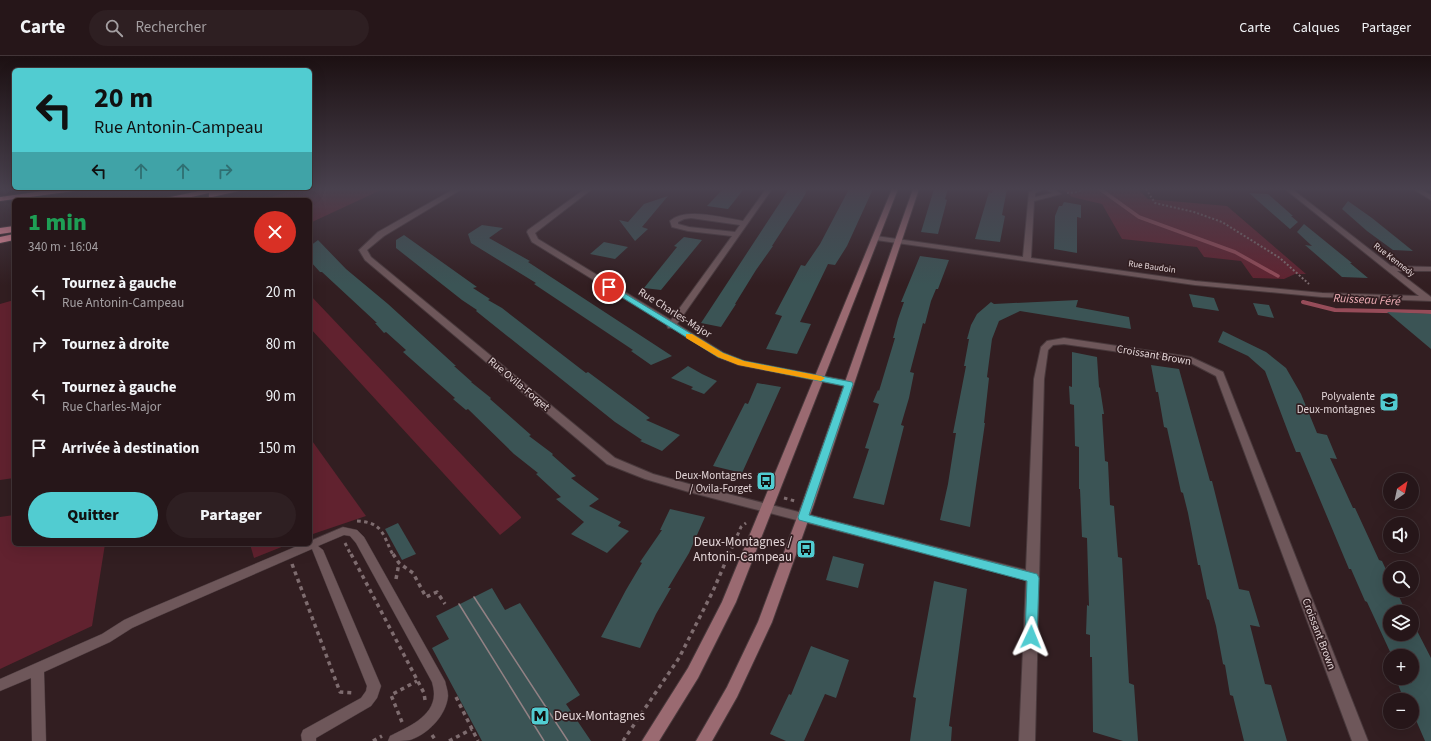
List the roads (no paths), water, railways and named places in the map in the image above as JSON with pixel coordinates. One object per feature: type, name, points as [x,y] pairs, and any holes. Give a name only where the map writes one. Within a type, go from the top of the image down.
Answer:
[{"type":"highway","points":[[0,231],[12,228]]},
{"type":"highway","points":[[0,240],[12,237]]},
{"type":"street","name":"Rue Ovila-Forget","points":[[404,221],[381,234],[363,250],[368,258],[611,461],[632,471],[671,484],[803,517],[1033,578]]},
{"type":"street","name":"Rue Charles-Major","points":[[546,221],[531,232],[535,240],[671,326],[720,355],[742,363],[849,384]]},
{"type":"street","points":[[674,221],[675,225],[688,229],[736,234]]},
{"type":"street","points":[[671,326],[744,223],[729,221]]},
{"type":"street","points":[[650,741],[693,673],[732,596],[883,221]]},
{"type":"street","points":[[704,741],[732,692],[755,646],[803,517],[905,221]]},
{"type":"street","points":[[1027,260],[1030,221]]},
{"type":"street","name":"Rue Kennedy","points":[[1328,221],[1430,300]]},
{"type":"street","name":"Rue Baudoin","points":[[876,238],[1027,260],[1203,283],[1322,295],[1430,300]]},
{"type":"street","points":[[1388,268],[1431,270]]},
{"type":"street","name":"Croissant Brown","points":[[1033,578],[1039,379],[1044,349],[1050,344],[1064,341],[1191,360],[1220,374],[1360,741]]},
{"type":"street","points":[[1027,741],[1033,578]]},
{"type":"lane","points":[[312,544],[343,531],[353,533],[360,540],[438,682],[442,696],[436,712],[423,726],[390,738]]},
{"type":"lane","points":[[0,684],[106,638],[128,624],[307,546]]},
{"type":"lane","points":[[309,741],[308,735],[366,702],[372,694],[374,686],[317,550]]},
{"type":"lane","points":[[37,669],[39,741]]},
{"type":"waterway","name":"Ruisseau Féré","points":[[1150,221],[1235,252],[1278,276]]},
{"type":"waterway","name":"Ruisseau Féré","points":[[1303,302],[1335,310],[1431,312]]},
{"type":"tram line","points":[[474,597],[568,741]]},
{"type":"tram line","points":[[459,604],[544,741]]},
{"type":"place","name":"Polyvalente Deux-montagnes","points":[[1389,402]]},
{"type":"place","name":"Deux-Montagnes / Ovila-Forget","points":[[766,481]]},
{"type":"place","name":"Deux-Montagnes / Antonin-Campeau","points":[[806,549]]},
{"type":"place","name":"Deux-Montagnes","points":[[540,716]]}]
